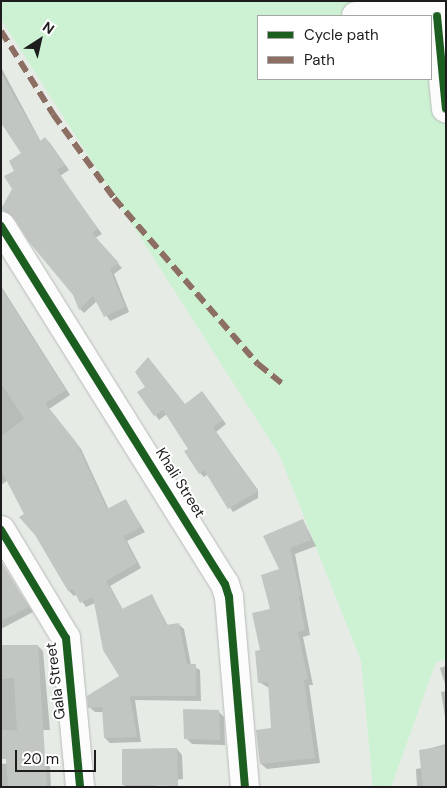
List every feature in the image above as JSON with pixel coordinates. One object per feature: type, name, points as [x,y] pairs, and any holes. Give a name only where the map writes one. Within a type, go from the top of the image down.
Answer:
[{"type":"street","points":[[441,16],[446,109]]},
{"type":"street","name":"Khali Street","points":[[1,226],[225,584],[229,597],[245,787]]},
{"type":"street","name":"Gala Street","points":[[1,530],[66,638],[80,787]]},
{"type":"sand","points":[[1,1],[446,1],[446,659],[436,662],[391,787],[373,787],[361,661],[280,456],[1,19]]},
{"type":"building","points":[[1,73],[40,141],[45,137],[65,165],[57,170],[98,229],[92,233],[119,263],[110,269],[125,307],[104,317],[93,296],[79,310],[73,295],[29,242],[14,218],[1,209],[12,189],[4,176],[14,171],[9,161],[21,153],[1,123]]},
{"type":"building","points":[[1,288],[66,390],[45,403],[76,442],[107,509],[126,499],[141,527],[123,536],[137,563],[106,581],[122,609],[152,594],[166,625],[179,623],[187,664],[196,664],[196,696],[130,696],[137,737],[104,738],[102,707],[88,708],[87,696],[119,676],[103,650],[93,597],[80,603],[73,589],[68,591],[35,535],[19,517],[24,514],[1,470],[1,436],[24,419],[1,383]]},
{"type":"building","points":[[148,357],[185,404],[202,391],[223,420],[213,427],[258,491],[228,509],[204,470],[199,474],[184,451],[188,449],[163,410],[154,416],[137,392],[145,387],[135,372]]},
{"type":"building","points":[[303,519],[311,540],[290,548],[301,596],[299,597],[305,630],[298,632],[308,679],[304,680],[315,758],[260,764],[256,730],[271,728],[268,682],[258,683],[255,651],[260,650],[252,613],[270,609],[261,575],[279,569],[263,536]]},
{"type":"building","points":[[1,561],[29,607],[1,621]]},
{"type":"building","points":[[1,645],[38,645],[47,787],[8,787],[6,759],[1,759],[1,730],[17,730],[14,678],[1,679]]},
{"type":"building","points":[[183,709],[219,710],[220,740],[184,739]]},
{"type":"building","points":[[446,746],[446,787],[423,787],[419,750]]},
{"type":"building","points":[[177,748],[178,786],[122,785],[122,749]]},
{"type":"marked path","points":[[1,31],[53,114],[114,198],[258,364],[285,386]]},
{"type":"cycle path","points":[[437,16],[446,109]]},
{"type":"cycle path","points":[[1,226],[225,584],[229,597],[245,787]]},
{"type":"cycle path","points":[[1,530],[66,638],[80,787]]}]
